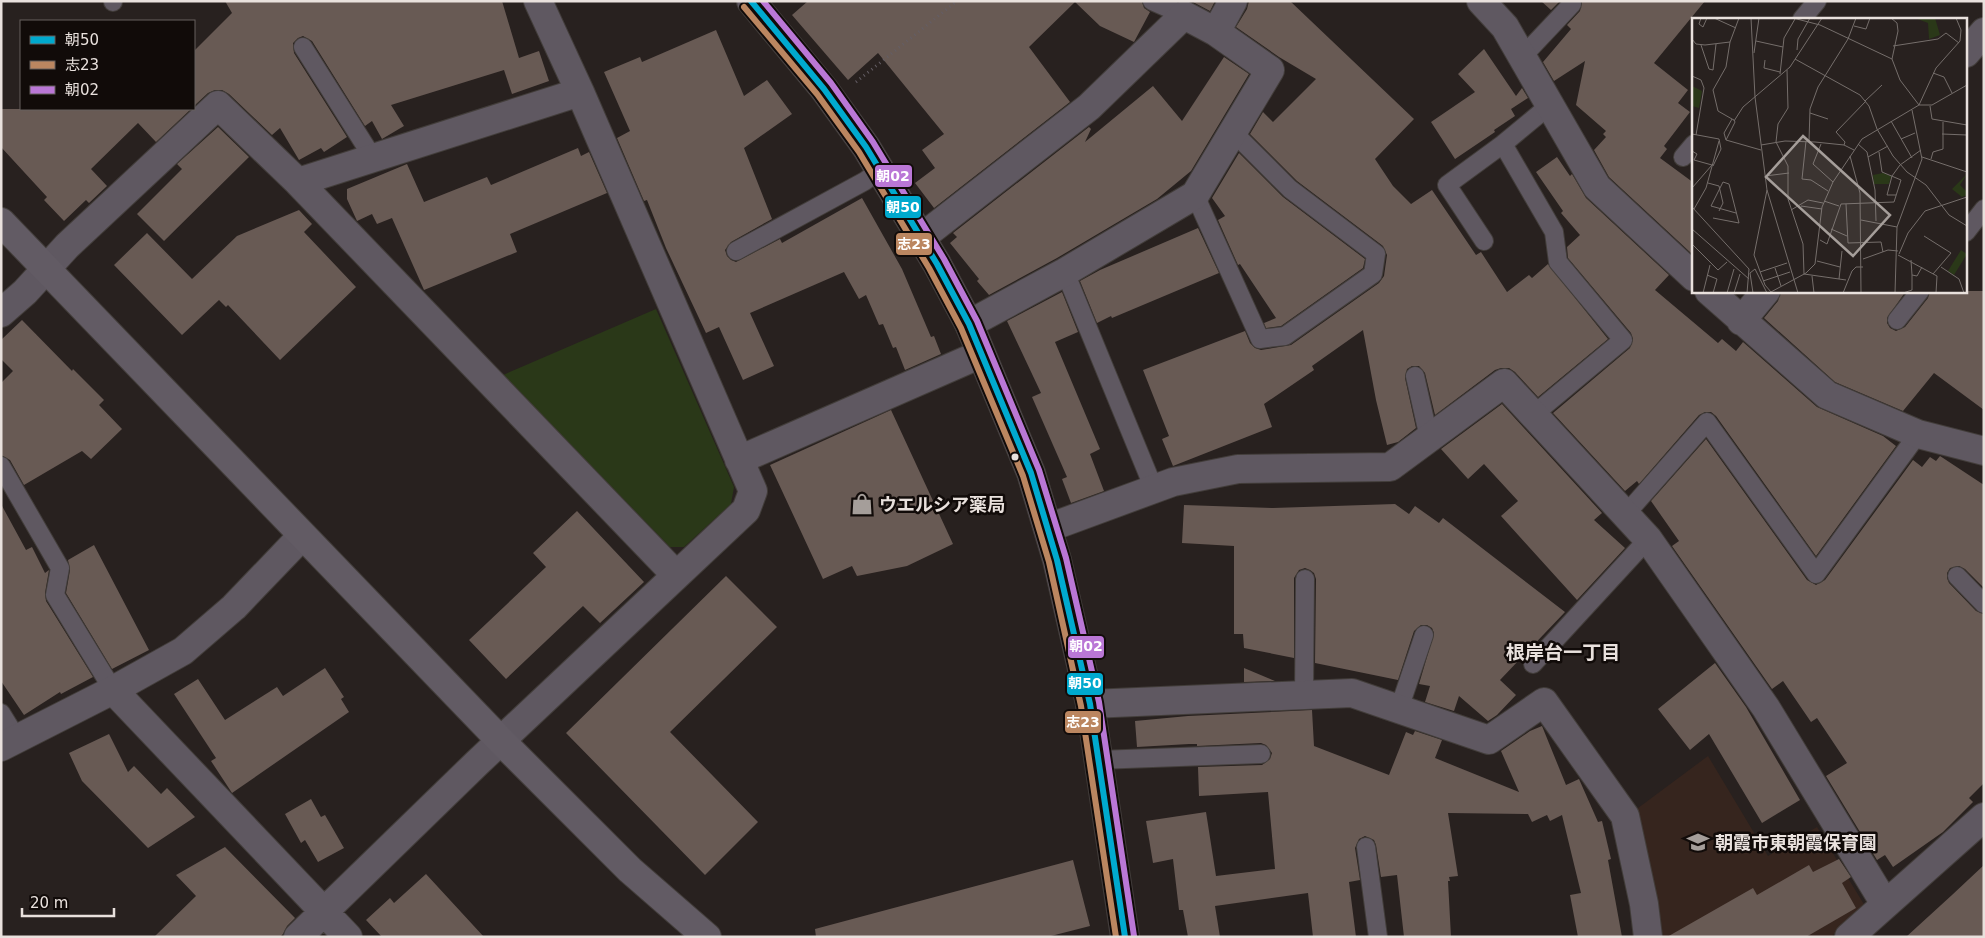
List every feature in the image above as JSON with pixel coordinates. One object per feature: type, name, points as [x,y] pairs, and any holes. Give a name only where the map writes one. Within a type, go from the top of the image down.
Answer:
[{"type":"main road","points":[[751,1],[832,101],[866,147],[922,238],[969,324],[1031,473],[1057,560],[1090,704],[1126,937]]},
{"type":"street","points":[[298,937],[501,741],[746,510],[753,491],[580,92],[538,1]]},
{"type":"street","points":[[1216,32],[1233,1]]},
{"type":"street","points":[[1481,1],[1505,27],[1597,187],[1692,275]]},
{"type":"street","points":[[922,238],[1089,107],[1184,15],[1216,32],[1270,70],[1195,195],[1065,272],[969,324]]},
{"type":"street","points":[[1968,51],[1984,32]]},
{"type":"street","points":[[298,182],[580,92]]},
{"type":"street","points":[[1,313],[25,292],[46,267],[218,105],[298,182],[676,575]]},
{"type":"street","points":[[1,222],[501,741],[630,870],[707,937]]},
{"type":"street","points":[[1710,292],[1740,321],[1827,395],[1918,434],[1984,452]]},
{"type":"street","points":[[1740,321],[1765,292]]},
{"type":"street","points":[[739,460],[982,354]]},
{"type":"street","points":[[1048,528],[1173,482],[1238,469],[1390,467],[1504,383],[1648,539],[1766,708],[1885,904]]},
{"type":"street","points":[[9,743],[113,690],[183,651],[234,607],[302,536]]},
{"type":"street","points":[[113,690],[348,937]]},
{"type":"street","points":[[1090,704],[1352,693],[1490,740],[1544,702],[1625,816],[1644,904],[1648,937]]},
{"type":"street","points":[[1853,936],[1885,904],[1984,817]]},
{"type":"lane","points":[[1152,1],[1184,15]]},
{"type":"lane","points":[[1803,18],[1817,1]]},
{"type":"lane","points":[[1522,57],[1572,4]]},
{"type":"lane","points":[[303,47],[373,158]]},
{"type":"lane","points":[[1484,241],[1447,185],[1503,144],[1550,105]]},
{"type":"lane","points":[[1195,195],[1260,339],[1285,336],[1373,274],[1376,254],[1290,189],[1233,132]]},
{"type":"lane","points":[[1503,144],[1554,232],[1558,262],[1623,340],[1533,415]]},
{"type":"lane","points":[[736,251],[865,181],[880,170]]},
{"type":"lane","points":[[1968,229],[1984,209]]},
{"type":"lane","points":[[1065,272],[1154,489]]},
{"type":"lane","points":[[1897,320],[1919,292]]},
{"type":"lane","points":[[1415,376],[1429,438]]},
{"type":"lane","points":[[1625,515],[1708,422],[1816,574],[1918,434]]},
{"type":"lane","points":[[1,466],[60,568],[55,595],[113,690]]},
{"type":"lane","points":[[1533,664],[1648,539]]},
{"type":"lane","points":[[1957,576],[1984,604]]},
{"type":"lane","points":[[1304,695],[1305,579]]},
{"type":"lane","points":[[1399,709],[1424,635]]},
{"type":"lane","points":[[1,713],[9,743]]},
{"type":"lane","points":[[1098,760],[1261,754]]},
{"type":"lane","points":[[1366,847],[1378,937]]},
{"type":"path","points":[[832,101],[957,1]]},
{"type":"shaded area","name":"朝霞市東朝霞保育園","points":[[1708,756],[1768,856],[1817,827],[1865,906],[1831,937],[1652,937],[1630,814]]},
{"type":"green space","points":[[656,309],[734,487],[731,504],[684,547],[670,547],[503,375]]},
{"type":"building","points":[[225,1],[502,1],[519,58],[539,51],[549,81],[512,94],[504,70],[391,105],[404,126],[382,139],[372,121],[365,126],[312,41],[303,36],[293,43],[294,53],[347,137],[324,152],[321,148],[299,160],[280,128],[272,135],[229,94],[222,90],[208,93],[195,105],[195,50],[232,13]]},
{"type":"building","points":[[808,1],[1142,1],[1144,8],[1150,12],[1134,42],[1100,26],[1075,2],[1029,47],[1070,102],[934,208],[915,183],[935,168],[922,150],[944,134],[878,53],[848,80],[792,15]]},
{"type":"building","points":[[1191,1],[1215,1],[1210,11]]},
{"type":"building","points":[[1249,1],[1290,1],[1414,119],[1375,159],[1393,186],[1411,204],[1432,190],[1476,255],[1481,252],[1507,292],[1529,275],[1532,278],[1548,264],[1608,339],[1538,397],[1515,372],[1509,368],[1501,368],[1495,370],[1435,415],[1425,373],[1419,366],[1412,366],[1407,369],[1405,378],[1416,428],[1398,442],[1387,445],[1376,400],[1363,330],[1312,366],[1314,370],[1264,404],[1272,427],[1173,466],[1162,439],[1169,436],[1143,370],[1245,331],[1250,343],[1255,348],[1261,350],[1291,345],[1379,283],[1384,276],[1387,255],[1383,246],[1297,181],[1250,134],[1263,112],[1273,122],[1316,79],[1279,57],[1236,27],[1247,9]]},
{"type":"building","points":[[1541,1],[1560,1],[1551,10]]},
{"type":"building","points":[[1582,1],[1705,1],[1654,63],[1688,90],[1678,103],[1690,112],[1664,146],[1667,149],[1660,158],[1692,182],[1691,253],[1609,177],[1594,150],[1606,137],[1603,134],[1606,131],[1576,105],[1585,61],[1554,81],[1543,62],[1571,29],[1567,25],[1580,11]]},
{"type":"building","points":[[716,30],[744,96],[767,80],[792,114],[744,148],[772,219],[731,242],[725,250],[727,256],[736,262],[780,239],[782,243],[862,198],[902,269],[931,337],[934,336],[941,354],[905,370],[896,347],[893,348],[883,324],[879,325],[866,295],[859,299],[844,272],[750,313],[774,366],[743,380],[719,327],[706,333],[666,248],[647,200],[644,201],[617,138],[630,131],[604,72],[640,57],[642,62]]},
{"type":"building","points":[[1484,49],[1516,96],[1522,88],[1528,98],[1511,109],[1515,116],[1455,159],[1431,122],[1475,92],[1458,74]]},
{"type":"building","points":[[1224,57],[1249,74],[1191,171],[1157,199],[1057,258],[989,295],[977,281],[979,279],[950,243],[957,237],[953,233],[1089,127],[1091,129],[1085,142],[1153,86],[1182,121]]},
{"type":"building","points":[[1,109],[190,110],[156,142],[138,123],[91,169],[107,186],[89,203],[86,200],[64,221],[44,200],[47,197],[1,147]]},
{"type":"building","points":[[218,127],[249,157],[164,241],[137,214],[182,169],[177,164]]},
{"type":"building","points":[[578,148],[581,156],[589,152],[607,193],[510,234],[517,252],[424,290],[392,218],[377,224],[372,214],[357,221],[347,199],[347,189],[407,164],[424,202],[487,177],[491,185]]},
{"type":"building","points":[[1239,153],[1283,197],[1365,259],[1363,268],[1281,326],[1266,328],[1264,323],[1276,318],[1240,264],[1238,265],[1218,220],[1225,216],[1212,198]]},
{"type":"building","points":[[1557,157],[1570,176],[1572,174],[1586,198],[1669,275],[1655,290],[1718,343],[1722,339],[1736,351],[1743,342],[1817,407],[1883,436],[1896,446],[1816,556],[1716,416],[1711,412],[1699,415],[1639,484],[1637,481],[1625,491],[1553,413],[1630,348],[1633,339],[1631,333],[1568,258],[1567,247],[1580,235],[1561,213],[1563,211],[1536,172]]},
{"type":"building","points":[[299,210],[312,224],[304,232],[356,287],[280,360],[228,305],[226,307],[219,300],[182,335],[114,265],[147,233],[192,279],[237,236]]},
{"type":"building","points":[[1198,228],[1219,273],[1097,323],[1080,281],[1100,270]]},
{"type":"building","points":[[1984,291],[1984,410],[1934,373],[1903,411],[1835,382],[1764,318],[1778,301],[1781,292],[1905,292],[1887,318],[1890,328],[1896,331],[1905,327],[1928,298],[1930,292]]},
{"type":"building","points":[[1062,292],[1078,332],[1055,342],[1100,449],[1090,454],[1104,491],[1071,503],[1062,479],[1067,477],[1032,397],[1041,393],[1007,321]]},
{"type":"building","points":[[22,320],[72,371],[73,369],[104,400],[99,405],[122,429],[91,459],[82,451],[24,485],[10,460],[1,455],[1,383],[13,371],[1,359],[1,340]]},
{"type":"building","points":[[1502,404],[1602,513],[1594,520],[1625,548],[1577,600],[1501,516],[1518,501],[1484,464],[1468,479],[1441,449]]},
{"type":"building","name":"ウエルシア薬局","points":[[891,410],[953,544],[907,566],[857,576],[852,566],[823,579],[770,465]]},
{"type":"building","points":[[1706,439],[1807,580],[1816,585],[1825,580],[1913,460],[1922,467],[1930,457],[1936,461],[1940,456],[1984,485],[1984,588],[1965,569],[1959,566],[1950,568],[1947,578],[1949,583],[1976,611],[1984,614],[1984,783],[1969,798],[1973,802],[1943,832],[1893,867],[1885,855],[1877,860],[1826,776],[1847,763],[1817,718],[1811,722],[1783,681],[1772,689],[1672,546],[1679,541],[1651,501]]},
{"type":"building","points":[[1,504],[26,550],[32,547],[45,573],[49,570],[45,593],[46,601],[93,677],[61,694],[60,692],[24,715],[1,681]]},
{"type":"building","points":[[1395,504],[1409,514],[1415,506],[1439,523],[1443,518],[1565,612],[1500,680],[1516,695],[1497,715],[1488,721],[1459,696],[1454,711],[1425,702],[1430,686],[1419,684],[1434,633],[1432,628],[1427,625],[1421,625],[1414,631],[1398,680],[1315,663],[1316,579],[1314,573],[1305,568],[1299,570],[1294,578],[1294,658],[1244,648],[1243,634],[1234,634],[1234,546],[1182,543],[1184,505],[1273,508]]},
{"type":"building","points":[[577,511],[644,582],[600,623],[583,606],[506,679],[469,640],[546,567],[533,553]]},
{"type":"building","points":[[94,545],[149,650],[112,669],[66,593],[70,570],[68,560]]},
{"type":"building","points":[[726,576],[777,627],[670,732],[758,822],[705,875],[566,733]]},
{"type":"building","points":[[1715,663],[1746,707],[1800,800],[1762,823],[1709,734],[1690,750],[1658,709]]},
{"type":"building","points":[[325,668],[344,697],[341,699],[349,712],[232,793],[211,761],[216,758],[174,694],[198,679],[225,720],[277,687],[283,696]]},
{"type":"building","points":[[1244,668],[1275,681],[1244,682]]},
{"type":"building","points":[[1312,710],[1314,746],[1389,775],[1406,732],[1413,735],[1415,731],[1442,740],[1435,758],[1519,792],[1501,751],[1530,731],[1542,726],[1566,785],[1579,779],[1598,822],[1602,821],[1611,859],[1608,860],[1622,937],[1578,937],[1570,895],[1581,893],[1562,815],[1550,821],[1547,815],[1532,822],[1528,814],[1448,813],[1458,876],[1449,877],[1450,881],[1448,881],[1451,937],[1404,937],[1397,875],[1381,877],[1376,845],[1374,840],[1365,836],[1359,839],[1355,848],[1360,880],[1349,882],[1356,937],[1313,937],[1308,893],[1215,906],[1220,937],[1188,937],[1183,910],[1179,910],[1173,859],[1153,863],[1146,821],[1206,812],[1216,876],[1275,869],[1268,792],[1199,796],[1198,767],[1262,765],[1270,759],[1272,753],[1266,745],[1261,743],[1137,747],[1135,721],[1188,716]]},
{"type":"building","points":[[109,734],[128,772],[134,766],[161,794],[167,788],[195,817],[148,848],[82,781],[69,753]]},
{"type":"building","points":[[311,799],[321,817],[325,815],[344,848],[318,862],[305,840],[301,843],[285,814]]},
{"type":"building","points":[[225,847],[295,918],[287,926],[283,934],[280,937],[154,937],[196,896],[176,875]]},
{"type":"building","points":[[1839,859],[1851,877],[1842,883],[1856,908],[1806,937],[1667,937],[1753,888],[1757,895],[1809,865],[1813,872]]},
{"type":"building","points":[[1073,860],[1090,926],[1047,937],[816,937],[815,929]]},
{"type":"building","points":[[1984,865],[1984,937],[1906,937],[1952,895]]},
{"type":"building","points":[[426,874],[484,937],[382,937],[366,920],[390,898],[394,903]]},
{"type":"transit line","name":"朝50","points":[[751,1],[824,89],[866,147],[937,264],[969,324],[1031,473],[1057,560],[1090,704],[1125,937]]},
{"type":"transit line","name":"朝02","points":[[763,1],[831,83],[873,142],[944,259],[977,321],[1039,470],[1066,558],[1099,702],[1134,936]]},
{"type":"transit line","name":"志23","points":[[744,7],[817,94],[859,152],[929,268],[961,328],[1023,476],[1049,562],[1081,706],[1116,937]]},
{"type":"place","name":"ウエルシア薬局","points":[[862,504]]},
{"type":"place","name":"朝霞市東朝霞保育園","points":[[1698,842]]},
{"type":"district","name":"根岸台一丁目","points":[[1563,652]]}]
